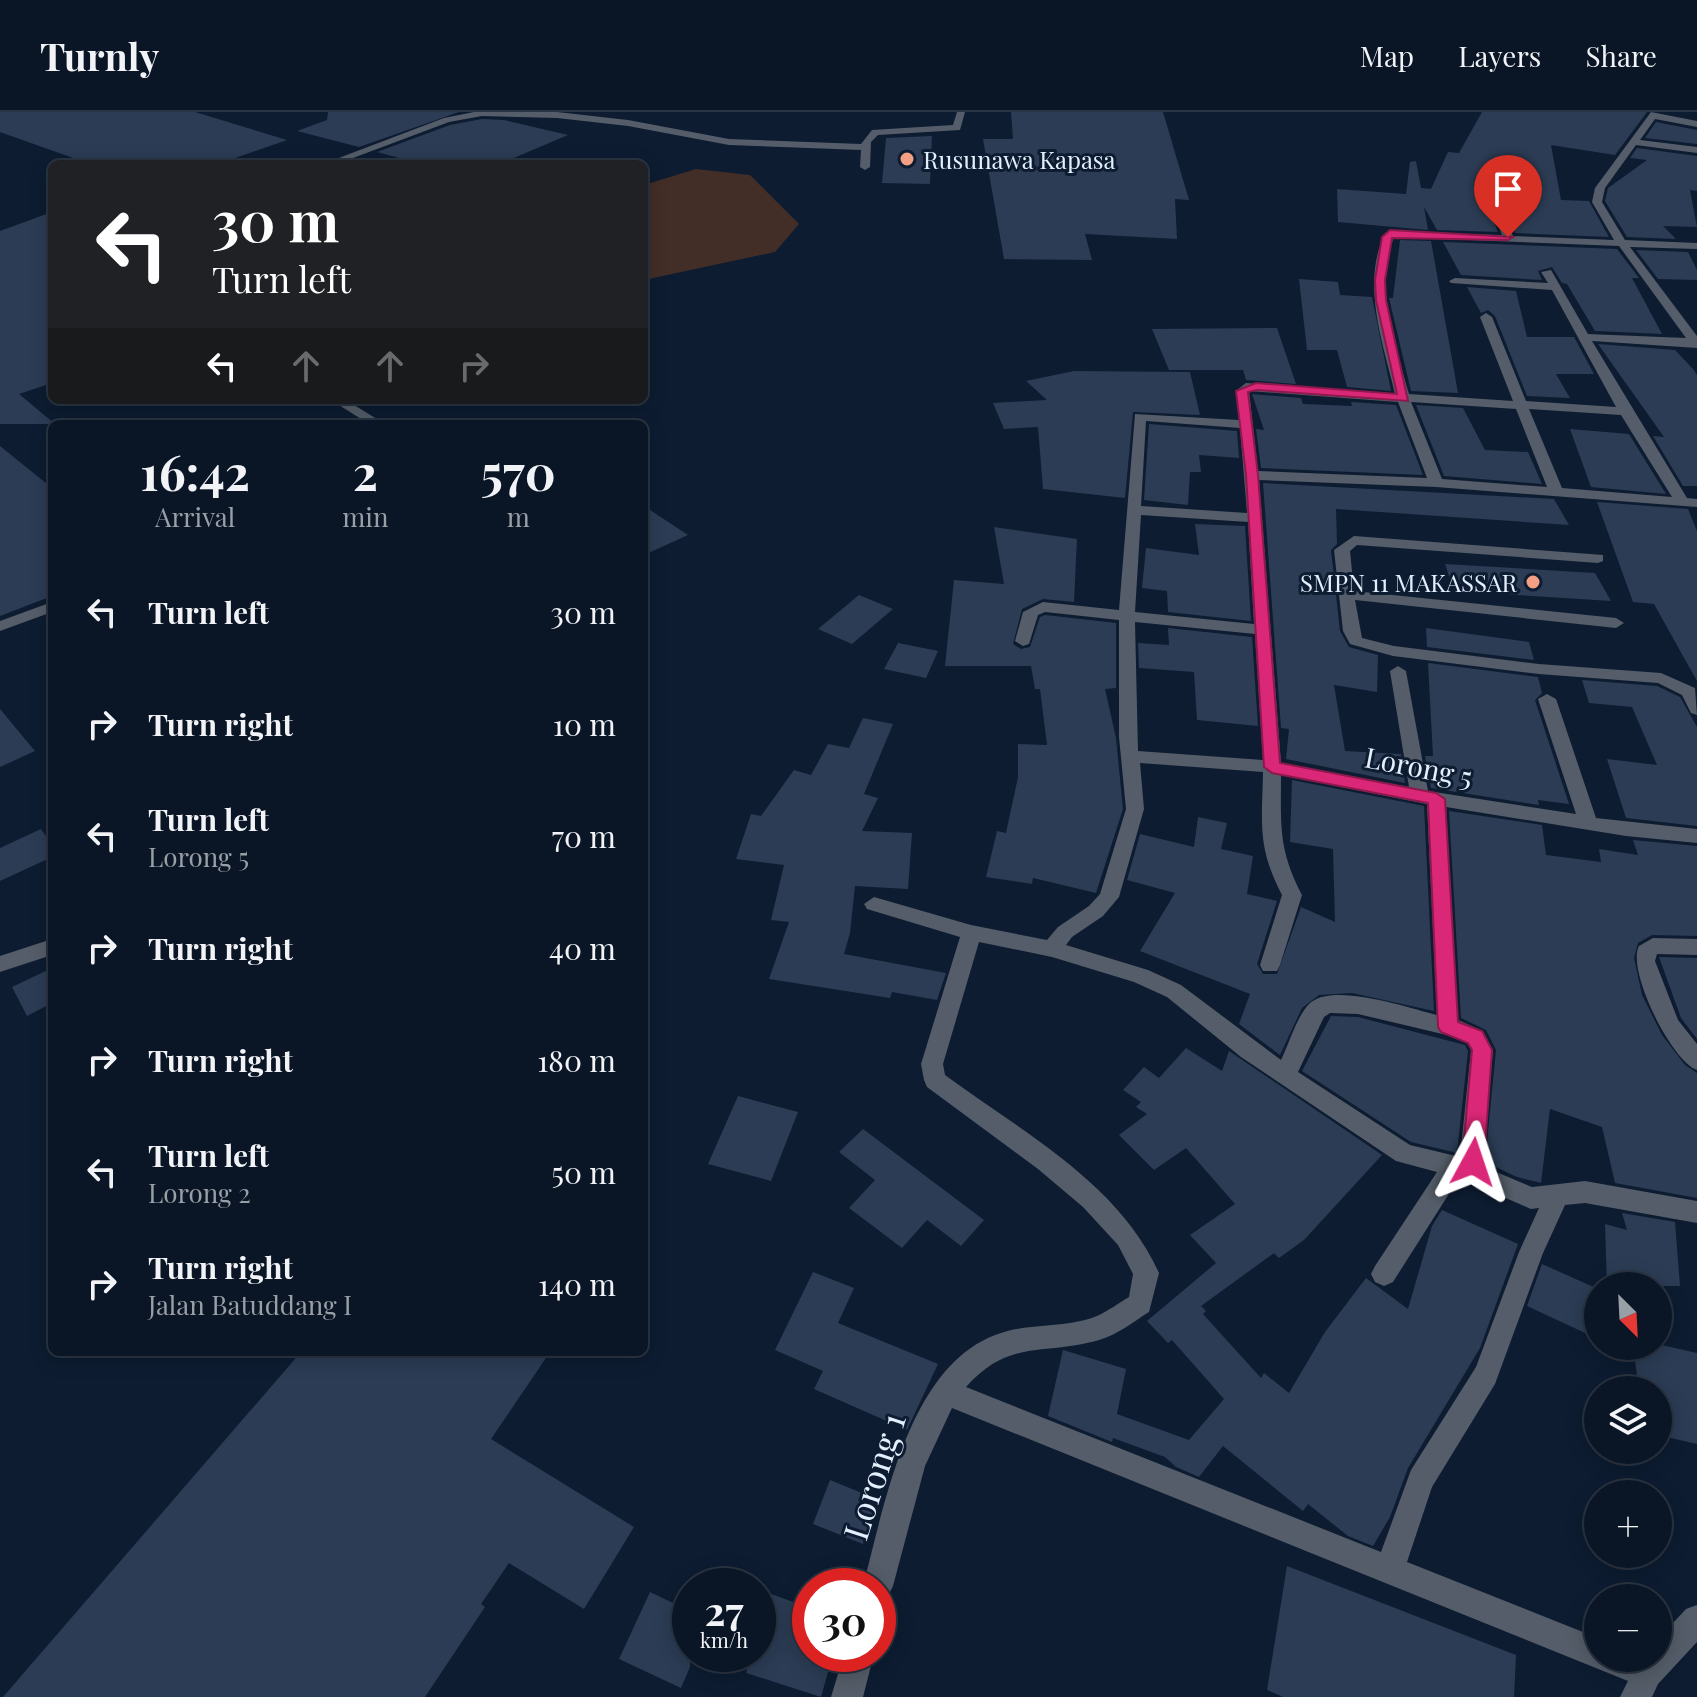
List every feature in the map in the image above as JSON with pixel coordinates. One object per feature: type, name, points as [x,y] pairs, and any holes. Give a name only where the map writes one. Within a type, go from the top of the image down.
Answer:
[{"type":"street","points":[[865,167],[868,136],[875,132],[957,128],[961,112]]},
{"type":"street","points":[[339,160],[467,114],[558,113],[684,131],[729,142],[865,147]]},
{"type":"street","points":[[1696,343],[1608,224],[1596,196],[1654,114],[1697,124]]},
{"type":"street","points":[[1635,142],[1697,150]]},
{"type":"street","points":[[1492,198],[1508,237]]},
{"type":"street","points":[[1436,483],[1403,398],[1380,280],[1387,237],[1394,232],[1697,246]]},
{"type":"street","points":[[1547,272],[1625,411],[1690,503]]},
{"type":"street","points":[[1455,281],[1555,287]]},
{"type":"street","points":[[1486,317],[1556,492]]},
{"type":"street","points":[[1584,337],[1696,343]]},
{"type":"street","points":[[1270,965],[1292,895],[1280,872],[1271,842],[1272,767],[1252,475],[1242,391],[1249,386],[1625,411]]},
{"type":"street","points":[[344,404],[371,420]]},
{"type":"street","points":[[1052,949],[1065,932],[1096,911],[1109,897],[1135,809],[1130,756],[1127,616],[1140,417],[1244,424]]},
{"type":"street","points":[[1252,475],[1436,483],[1690,503]]},
{"type":"street","points":[[1133,510],[1254,518]]},
{"type":"street","points":[[1598,558],[1354,540],[1342,550],[1351,631],[1360,643],[1393,651],[1539,669],[1661,678],[1689,692],[1697,709]]},
{"type":"street","points":[[1349,595],[1616,623]]},
{"type":"street","points":[[0,626],[48,608]]},
{"type":"street","points":[[1023,641],[1031,612],[1036,608],[1261,630]]},
{"type":"street","points":[[1398,671],[1428,797],[1448,1027]]},
{"type":"street","points":[[1547,699],[1588,823]]},
{"type":"street","name":"Lorong 5","points":[[1130,756],[1272,767],[1588,823],[1697,836]]},
{"type":"street","points":[[874,904],[971,933],[1052,949],[1141,976],[1174,991],[1285,1075],[1404,1154],[1462,1168],[1520,1196],[1531,1198],[1585,1192],[1697,1212]]},
{"type":"street","name":"Lorong 1","points":[[883,1568],[906,1482],[930,1418],[945,1392],[975,1357],[1001,1346],[1097,1328],[1124,1319],[1145,1299],[1149,1278],[1137,1248],[1071,1181],[935,1080],[932,1064],[971,933]]},
{"type":"street","points":[[1697,947],[1653,946],[1646,952],[1645,961],[1669,1024],[1697,1061]]},
{"type":"street","points":[[0,964],[48,948]]},
{"type":"street","points":[[1285,1075],[1316,1011],[1326,1004],[1358,1005],[1448,1027],[1475,1037],[1482,1050],[1462,1168],[1384,1274]]},
{"type":"street","points":[[1390,1568],[1421,1480],[1486,1375],[1531,1252],[1558,1194]]},
{"type":"street","points":[[945,1392],[1584,1647]]},
{"type":"street","points":[[1626,1672],[1642,1685],[1697,1620]]},
{"type":"street","points":[[847,1697],[854,1672]]},
{"type":"shaded area","points":[[696,169],[750,175],[799,224],[775,252],[648,279],[648,184]]},
{"type":"building","points":[[0,112],[195,112],[287,140],[230,160],[79,160],[0,132]]},
{"type":"building","points":[[328,112],[459,112],[359,147],[297,131],[327,120]]},
{"type":"building","points":[[1011,112],[1163,112],[1189,200],[1175,199],[1177,239],[1085,234],[1092,260],[1004,259],[983,139],[1013,139]]},
{"type":"building","points":[[1482,112],[1647,112],[1615,155],[1551,145],[1561,200],[1589,201],[1609,237],[1515,233],[1500,197],[1494,192],[1484,199],[1498,232],[1437,230],[1424,207],[1428,230],[1338,222],[1337,189],[1406,194],[1410,162],[1416,161],[1421,188],[1431,189],[1448,152],[1459,153]]},
{"type":"building","points":[[482,119],[504,120],[568,135],[509,160],[406,160],[377,152],[450,125]]},
{"type":"building","points":[[1656,122],[1697,130],[1697,144],[1645,138]]},
{"type":"building","name":"Rusunawa Kapasa","points":[[932,136],[930,184],[882,183],[886,138]]},
{"type":"building","points":[[1637,148],[1697,156],[1697,191],[1690,190],[1697,227],[1663,226],[1676,239],[1627,237],[1605,201],[1608,188],[1647,160],[1630,158]]},
{"type":"building","points":[[48,213],[48,384],[19,394],[50,420],[48,424],[0,424],[0,231]]},
{"type":"building","points":[[1400,240],[1431,241],[1458,393],[1411,391],[1389,298],[1393,298]]},
{"type":"building","points":[[1443,242],[1617,249],[1639,278],[1632,278],[1662,334],[1595,331],[1567,284],[1562,283],[1552,267],[1538,271],[1542,280],[1461,275]]},
{"type":"building","points":[[1636,250],[1688,252],[1697,270],[1697,280],[1658,279]]},
{"type":"building","points":[[1299,279],[1338,282],[1340,295],[1372,297],[1391,391],[1347,387],[1337,350],[1307,350]]},
{"type":"building","points":[[1467,287],[1516,291],[1527,337],[1574,337],[1594,374],[1556,374],[1570,398],[1527,396],[1495,316],[1488,310],[1481,313]]},
{"type":"building","points":[[1277,328],[1296,384],[1246,380],[1243,370],[1169,370],[1152,329]]},
{"type":"building","points":[[1598,344],[1675,350],[1693,369],[1697,375],[1697,486],[1683,486],[1653,436],[1664,437]]},
{"type":"building","points":[[1074,371],[1190,372],[1200,415],[1133,412],[1125,498],[1043,489],[1038,427],[1004,429],[993,403],[1047,400],[1026,381]]},
{"type":"building","points":[[1252,394],[1301,398],[1303,404],[1352,406],[1351,402],[1396,405],[1423,475],[1261,468],[1256,429],[1264,430]]},
{"type":"building","points":[[1416,405],[1463,408],[1485,450],[1528,452],[1542,484],[1444,476]]},
{"type":"building","points":[[1149,424],[1237,431],[1239,458],[1199,455],[1201,472],[1190,472],[1188,505],[1144,500]]},
{"type":"building","points":[[1570,429],[1629,434],[1666,494],[1591,487]]},
{"type":"building","points":[[0,446],[48,485],[48,598],[0,616]]},
{"type":"building","points":[[1263,483],[1554,499],[1569,525],[1336,509],[1337,544],[1331,550],[1340,631],[1349,647],[1378,655],[1377,692],[1334,685],[1345,751],[1401,754],[1405,783],[1286,759],[1289,729],[1281,728]]},
{"type":"building","points":[[1597,502],[1688,509],[1697,531],[1697,681],[1654,604],[1633,602]]},
{"type":"building","points":[[648,509],[688,535],[648,553]]},
{"type":"building","points":[[1195,524],[1245,526],[1251,621],[1168,612],[1167,591],[1142,588],[1146,548],[1199,555]]},
{"type":"building","points":[[994,527],[1077,539],[1074,602],[1043,599],[1022,609],[1013,644],[1021,649],[1030,647],[1040,617],[1045,615],[1116,623],[1116,688],[1105,689],[1116,738],[1123,809],[1096,893],[1033,878],[1032,884],[986,877],[997,831],[1006,833],[1018,777],[1018,744],[1047,745],[1040,689],[1035,689],[1031,666],[945,666],[954,580],[1004,584]]},
{"type":"building","name":"SMPN 11 MAKASSAR","points":[[1445,564],[1595,573],[1611,601],[1454,591]]},
{"type":"building","points":[[859,595],[893,609],[852,644],[818,629]]},
{"type":"building","points":[[1168,628],[1252,637],[1258,726],[1197,720],[1194,672],[1139,668],[1138,643],[1169,645]]},
{"type":"building","points":[[1426,628],[1529,642],[1534,660],[1427,647]]},
{"type":"building","points":[[898,643],[938,651],[926,678],[884,669]]},
{"type":"building","points":[[1428,663],[1538,677],[1542,693],[1535,700],[1569,804],[1538,800],[1539,805],[1431,788],[1425,756],[1433,756]]},
{"type":"building","points":[[1582,680],[1657,686],[1680,697],[1697,727],[1697,826],[1626,818],[1607,759],[1657,765],[1632,707],[1589,703]]},
{"type":"building","points":[[0,709],[35,751],[0,767]]},
{"type":"building","points":[[863,718],[893,724],[864,794],[878,798],[862,831],[912,833],[908,889],[855,886],[850,933],[844,954],[946,973],[937,1000],[892,992],[890,998],[769,979],[789,922],[771,920],[784,865],[736,859],[751,814],[761,816],[794,770],[811,775],[828,744],[849,748]]},
{"type":"building","points":[[1292,780],[1424,806],[1434,1011],[1352,993],[1319,995],[1302,1008],[1280,1055],[1239,1024],[1250,994],[1140,951],[1175,893],[1127,880],[1140,834],[1194,847],[1198,817],[1227,823],[1221,849],[1253,856],[1247,894],[1277,901],[1257,964],[1263,974],[1277,974],[1301,907],[1335,922],[1333,849],[1290,842]]},
{"type":"building","points":[[1449,811],[1542,825],[1546,855],[1601,862],[1599,849],[1638,855],[1633,840],[1697,846],[1697,936],[1652,935],[1638,943],[1634,958],[1642,995],[1662,1035],[1685,1065],[1697,1073],[1697,1198],[1615,1183],[1602,1127],[1550,1109],[1541,1183],[1517,1177],[1485,1162],[1496,1050],[1486,1030],[1461,1018]]},
{"type":"building","points":[[41,829],[48,839],[48,859],[0,881],[0,848]]},
{"type":"building","points":[[1659,957],[1697,958],[1697,1039],[1681,1018]]},
{"type":"building","points":[[48,970],[48,1005],[27,1016],[12,987]]},
{"type":"building","points":[[1331,1016],[1358,1017],[1465,1045],[1468,1051],[1457,1153],[1411,1142],[1302,1071]]},
{"type":"building","points":[[1186,1048],[1222,1071],[1229,1051],[1382,1155],[1304,1240],[1279,1258],[1274,1253],[1201,1306],[1206,1311],[1203,1314],[1261,1378],[1264,1373],[1289,1393],[1325,1332],[1366,1278],[1408,1309],[1432,1226],[1442,1210],[1518,1244],[1480,1348],[1408,1468],[1390,1517],[1373,1546],[1348,1536],[1308,1504],[1303,1511],[1223,1446],[1199,1477],[1176,1467],[1165,1457],[1113,1438],[1112,1442],[1048,1416],[1063,1350],[1126,1369],[1117,1414],[1189,1440],[1224,1399],[1172,1340],[1168,1343],[1147,1321],[1216,1263],[1190,1235],[1235,1204],[1186,1148],[1154,1170],[1119,1135],[1147,1114],[1136,1107],[1141,1102],[1123,1090],[1144,1067],[1159,1078]]},
{"type":"building","points":[[738,1096],[798,1112],[771,1181],[708,1164]]},
{"type":"building","points":[[863,1129],[984,1220],[961,1246],[927,1220],[902,1248],[849,1208],[875,1180],[839,1152]]},
{"type":"building","points":[[1622,1213],[1675,1222],[1680,1286],[1672,1286],[1672,1272],[1607,1272],[1605,1224],[1627,1230]]},
{"type":"building","points":[[1542,1264],[1584,1283],[1584,1332],[1527,1306]]},
{"type":"building","points":[[813,1272],[854,1288],[838,1323],[938,1364],[907,1430],[814,1389],[823,1371],[775,1350]]},
{"type":"building","points":[[1672,1347],[1697,1353],[1697,1444],[1672,1438],[1672,1376],[1637,1376],[1635,1360],[1672,1360]]},
{"type":"building","points":[[298,1356],[547,1356],[491,1439],[634,1527],[584,1609],[509,1563],[481,1604],[485,1607],[425,1697],[3,1697]]},
{"type":"building","points":[[830,1480],[879,1500],[863,1544],[813,1524]]},
{"type":"building","points":[[1287,1566],[1516,1655],[1514,1697],[1283,1697],[1267,1690]]},
{"type":"building","points":[[650,1592],[672,1602],[672,1672],[688,1672],[681,1688],[619,1659]]},
{"type":"building","points":[[776,1596],[792,1602],[792,1672],[828,1672],[821,1697],[746,1673],[776,1672]]},
{"type":"place","name":"Rusunawa Kapasa","points":[[907,159]]},
{"type":"place","name":"SMPN 11 MAKASSAR","points":[[1533,582]]},
{"type":"route","points":[[1473,1162],[1482,1050],[1480,1043],[1469,1032],[1448,1027],[1436,799],[1272,767],[1252,475],[1242,391],[1246,387],[1256,386],[1403,398],[1381,300],[1380,280],[1387,237],[1394,232],[1508,237]]}]
